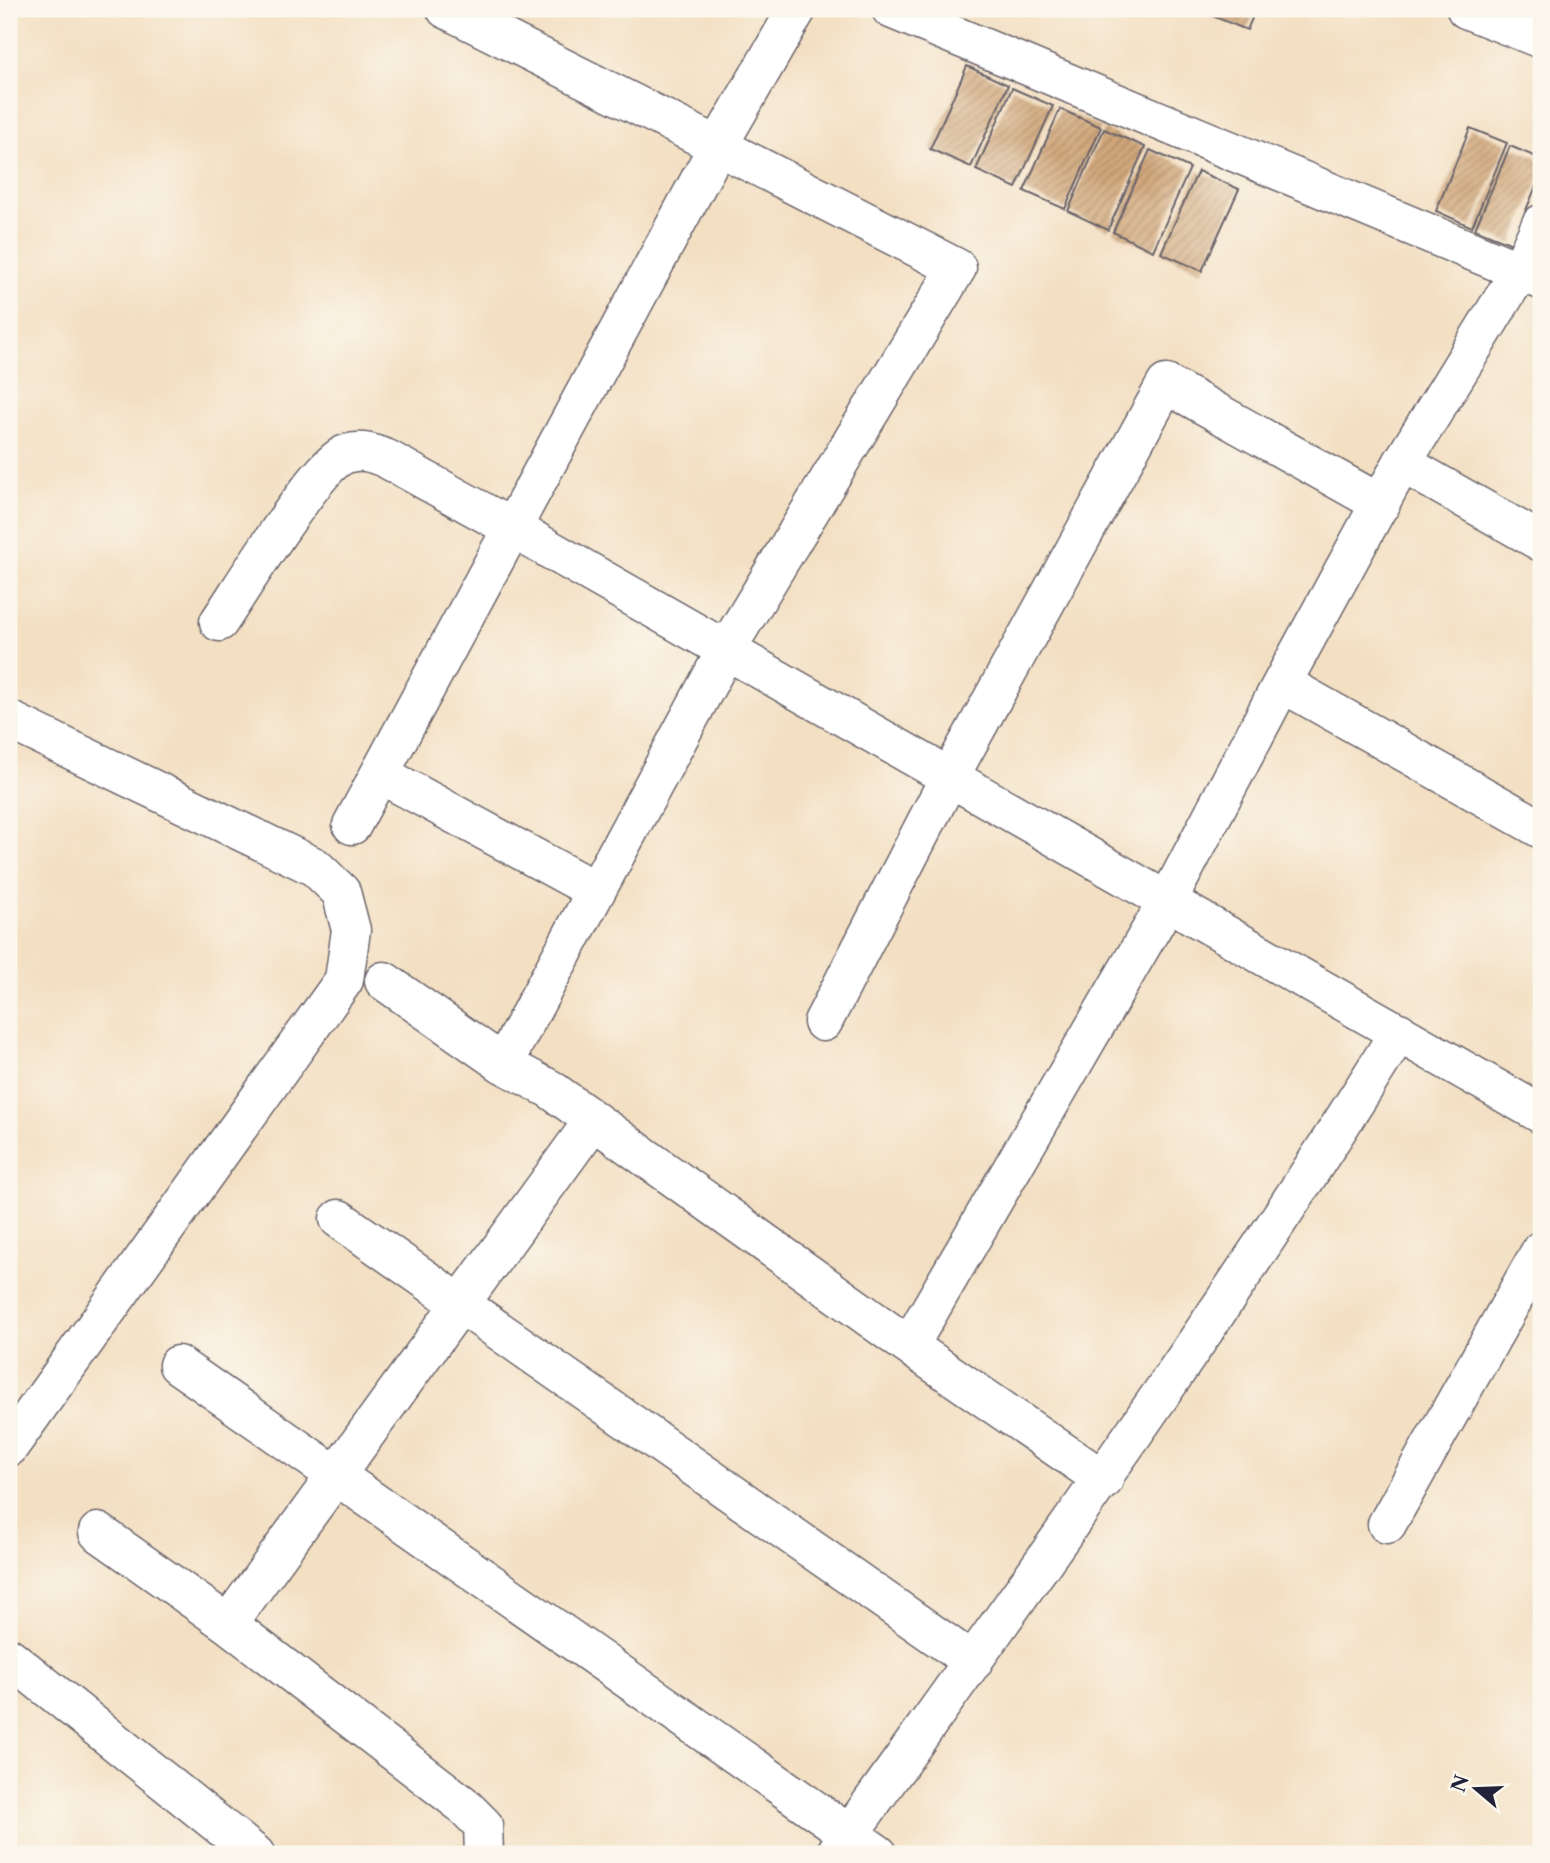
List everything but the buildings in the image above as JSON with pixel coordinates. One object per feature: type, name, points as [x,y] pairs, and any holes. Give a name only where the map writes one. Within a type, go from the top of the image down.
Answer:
[{"type":"street","points":[[446,9],[957,268],[726,650],[503,1064]]},
{"type":"street","points":[[352,825],[718,146],[797,9]]},
{"type":"street","points":[[891,9],[1531,275]]},
{"type":"street","points":[[1466,9],[1541,39]]},
{"type":"street","points":[[909,1346],[1167,902],[1402,463],[1531,275],[1541,224]]},
{"type":"street","points":[[823,1022],[949,778],[1166,384],[1381,504]]},
{"type":"street","points":[[219,622],[320,476],[343,454],[366,450],[512,528],[1541,1114]]},
{"type":"street","points":[[1402,463],[1541,542]]},
{"type":"street","points":[[1282,683],[1541,828]]},
{"type":"street","points":[[9,720],[315,867],[341,892],[351,930],[344,980],[9,1447]]},
{"type":"street","points":[[380,774],[596,891]]},
{"type":"street","points":[[384,981],[503,1064],[550,1089],[909,1346],[1104,1480]]},
{"type":"street","points":[[178,1365],[854,1848],[973,1662],[1104,1480],[1320,1159],[1399,1032]]},
{"type":"street","points":[[228,1624],[593,1121]]},
{"type":"street","points":[[339,1219],[973,1662]]},
{"type":"street","points":[[1387,1524],[1541,1250]]},
{"type":"street","points":[[98,1532],[228,1624],[462,1804],[483,1825],[484,1854]]},
{"type":"street","points":[[9,1657],[255,1854]]}]
